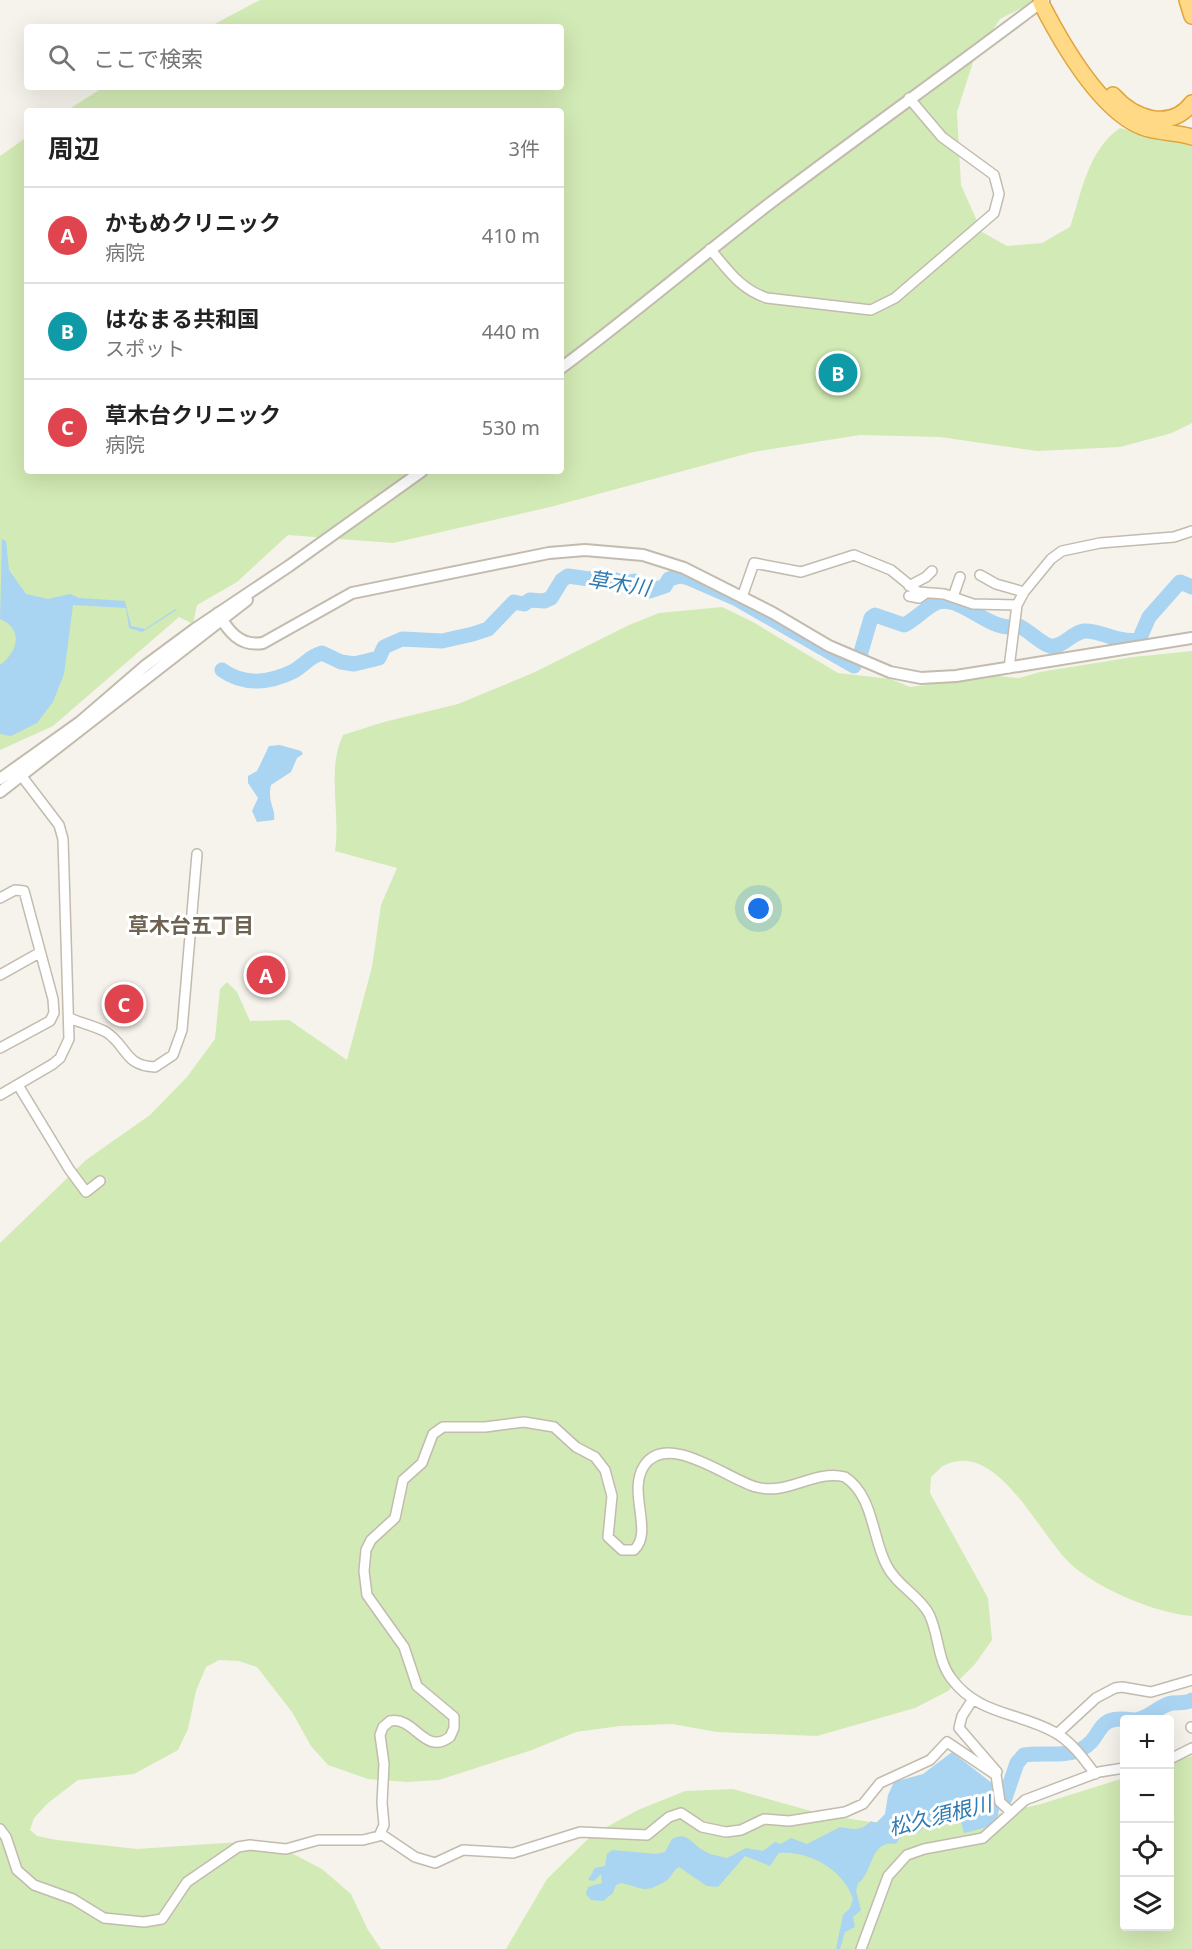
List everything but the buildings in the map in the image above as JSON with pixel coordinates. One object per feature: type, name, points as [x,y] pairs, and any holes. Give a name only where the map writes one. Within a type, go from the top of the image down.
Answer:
[{"type":"highway","points":[[1043,1],[1122,105],[1144,117],[1159,120],[1178,117],[1192,103]]},
{"type":"highway","points":[[1043,1],[1064,43],[1110,106],[1123,118],[1144,128],[1192,137]]},
{"type":"highway","points":[[1190,1],[1192,16]]},
{"type":"street","points":[[564,366],[637,311],[710,249],[909,98],[1043,1]]},
{"type":"street","points":[[710,249],[738,283],[751,292],[767,298],[871,310],[895,298],[994,213],[999,194],[993,175],[942,137],[909,98]]},
{"type":"street","points":[[0,792],[18,772],[220,617],[418,474]]},
{"type":"street","points":[[1009,668],[1017,605],[1024,592],[1051,559],[1062,551],[1100,543],[1174,537],[1192,531]]},
{"type":"street","points":[[220,617],[241,641],[254,645],[263,643],[352,593],[549,552],[585,550],[622,552],[659,559],[684,568],[742,597],[829,646],[890,672],[933,678],[1192,638]]},
{"type":"street","points":[[742,597],[754,563],[794,572],[809,571],[854,555],[891,570],[909,591],[952,597],[976,605],[1017,605]]},
{"type":"street","points":[[909,591],[932,570]]},
{"type":"street","points":[[980,575],[996,584],[1024,592]]},
{"type":"street","points":[[952,597],[960,577]]},
{"type":"street","points":[[0,779],[18,772]]},
{"type":"street","points":[[0,1095],[60,1058],[69,1039],[63,839],[59,825],[18,772]]},
{"type":"street","points":[[69,1018],[105,1031],[128,1057],[140,1065],[155,1067],[173,1055],[181,1040],[197,854]]},
{"type":"street","points":[[0,898],[15,890],[24,891],[53,999],[54,1013],[50,1021],[0,1048]]},
{"type":"street","points":[[0,975],[39,953]]},
{"type":"street","points":[[18,1085],[69,1169],[86,1191],[100,1181]]},
{"type":"street","points":[[381,1834],[384,1826],[382,1803],[384,1764],[380,1735],[383,1727],[390,1721],[405,1721],[429,1742],[436,1744],[450,1737],[455,1723],[452,1715],[437,1706],[417,1686],[404,1647],[369,1600],[364,1572],[364,1556],[371,1540],[395,1518],[403,1480],[422,1462],[433,1434],[443,1427],[485,1427],[524,1422],[558,1429],[576,1447],[595,1457],[605,1470],[612,1496],[608,1537],[622,1550],[634,1550],[639,1544],[642,1531],[637,1498],[638,1481],[645,1465],[659,1455],[674,1454],[692,1457],[762,1488],[784,1489],[822,1475],[845,1477],[856,1488],[870,1516],[888,1568],[929,1614],[945,1669],[958,1687],[973,1699],[1000,1713],[1057,1734],[1070,1744],[1095,1774]]},
{"type":"street","points":[[1057,1734],[1096,1698],[1115,1688],[1151,1692],[1192,1680]]},
{"type":"street","points":[[973,1699],[962,1716],[960,1728],[996,1770],[1000,1802],[1011,1812]]},
{"type":"street","points":[[381,1834],[415,1857],[435,1863],[463,1850],[513,1853],[580,1832],[647,1835],[669,1817],[681,1813],[704,1828],[726,1832],[741,1830],[764,1819],[778,1822],[810,1819],[856,1809],[880,1783],[930,1760],[947,1742],[998,1777]]},
{"type":"street","points":[[1174,1757],[1192,1748]]},
{"type":"street","points":[[861,1949],[888,1876],[900,1860],[924,1849],[983,1838],[1025,1800],[1095,1774],[1120,1769]]},
{"type":"street","points":[[0,1830],[8,1842],[17,1870],[34,1885],[75,1900],[99,1916],[144,1922],[162,1919],[187,1882],[238,1847],[250,1845],[295,1848],[318,1840],[363,1840],[381,1834]]},
{"type":"green space","points":[[260,0],[1037,0],[1000,19],[974,59],[957,112],[961,185],[982,232],[1007,246],[1042,243],[1070,227],[1093,160],[1109,137],[1120,128],[1181,144],[1192,127],[1192,423],[1172,433],[1120,447],[1037,451],[940,437],[860,435],[753,452],[550,507],[393,543],[288,535],[237,582],[197,605],[193,624],[179,617],[53,726],[0,750],[0,156],[24,139],[24,474],[564,474],[564,108],[71,108],[99,90],[564,90],[564,24],[215,24]]},
{"type":"green space","points":[[722,607],[753,622],[838,673],[891,679],[910,687],[997,676],[1019,678],[1040,672],[1133,657],[1192,651],[1192,1616],[1162,1610],[1130,1599],[1086,1576],[1061,1554],[1017,1496],[1001,1479],[983,1466],[965,1461],[945,1465],[939,1469],[931,1477],[930,1493],[988,1598],[992,1640],[975,1664],[948,1691],[915,1708],[817,1736],[717,1732],[672,1724],[620,1726],[576,1732],[532,1750],[439,1780],[407,1782],[368,1779],[328,1765],[311,1746],[292,1712],[257,1667],[239,1661],[219,1660],[206,1667],[196,1691],[188,1729],[178,1750],[134,1774],[78,1780],[48,1803],[34,1818],[30,1830],[37,1836],[57,1840],[137,1849],[239,1842],[282,1848],[322,1869],[351,1894],[368,1930],[381,1949],[0,1949],[0,1243],[86,1160],[150,1115],[187,1077],[215,1039],[220,989],[227,982],[237,992],[250,1021],[289,1020],[347,1060],[372,967],[381,905],[397,868],[335,851],[335,763],[343,735],[384,722],[458,704],[535,672],[629,625],[659,613]]},
{"type":"green space","points":[[1192,1756],[1192,1949],[506,1949],[547,1879],[592,1835],[638,1810],[685,1791],[733,1789],[825,1815],[871,1822],[964,1822],[1041,1804],[1120,1779],[1120,1931],[1174,1931],[1174,1762]]},
{"type":"water","points":[[2,539],[6,541],[9,570],[26,594],[48,599],[70,594],[79,598],[125,601],[131,626],[145,629],[178,609],[142,632],[129,628],[126,608],[73,605],[64,674],[53,702],[37,723],[11,736],[0,734],[0,665],[11,654],[16,641],[13,629],[0,619]]},
{"type":"water","points":[[280,745],[301,751],[303,754],[297,758],[291,772],[271,785],[270,796],[274,820],[257,822],[252,811],[258,798],[248,783],[248,776],[257,771],[269,746]]},
{"type":"water","points":[[952,1752],[997,1787],[999,1811],[995,1825],[964,1833],[960,1818],[942,1817],[932,1821],[918,1833],[902,1834],[896,1844],[881,1847],[876,1852],[863,1879],[858,1883],[856,1891],[861,1910],[853,1917],[855,1927],[845,1932],[840,1949],[836,1949],[843,1915],[850,1908],[853,1899],[842,1879],[834,1871],[802,1855],[779,1853],[770,1866],[745,1856],[718,1887],[707,1886],[679,1867],[670,1878],[652,1888],[643,1889],[621,1883],[616,1885],[613,1893],[603,1901],[591,1900],[586,1894],[588,1887],[602,1883],[601,1874],[594,1881],[588,1880],[595,1868],[605,1866],[607,1854],[612,1850],[656,1854],[665,1852],[672,1839],[682,1836],[690,1839],[706,1852],[727,1858],[746,1848],[763,1851],[775,1842],[781,1844],[791,1838],[807,1844],[840,1827],[857,1829],[871,1821],[876,1823],[885,1814],[888,1795],[894,1782],[923,1774]]},
{"type":"waterway","name":"草木川","points":[[222,670],[239,679],[266,680],[294,671],[322,653],[341,662],[354,664],[379,658],[384,647],[402,639],[442,641],[473,634],[488,629],[514,602],[524,604],[530,600],[544,601],[551,598],[562,580],[568,576],[589,579],[606,577],[625,583],[634,581],[650,591],[665,586],[669,579],[680,576],[689,578],[735,598],[854,666]]},
{"type":"waterway","name":"草木川","points":[[1019,626],[1050,646],[1059,645],[1084,631],[1097,632],[1123,640],[1139,640],[1149,617],[1180,582],[1192,587]]},
{"type":"waterway","name":"草木川","points":[[861,652],[871,618],[875,615],[904,625],[932,605],[944,601],[963,606],[1001,626],[1011,627]]},
{"type":"waterway","name":"松久須根川","points":[[1149,1715],[1167,1704],[1192,1700]]},
{"type":"waterway","name":"松久須根川","points":[[987,1806],[1005,1798],[1017,1763],[1024,1755],[1060,1754],[1080,1750],[1088,1745],[1105,1723],[1120,1719]]},
{"type":"place","name":"はなまる共和国","points":[[838,373]]},
{"type":"place","name":"かもめクリニック","points":[[266,975]]},
{"type":"place","name":"草木台クリニック","points":[[124,1004]]},
{"type":"district","name":"草木台五丁目","points":[[191,925]]}]
